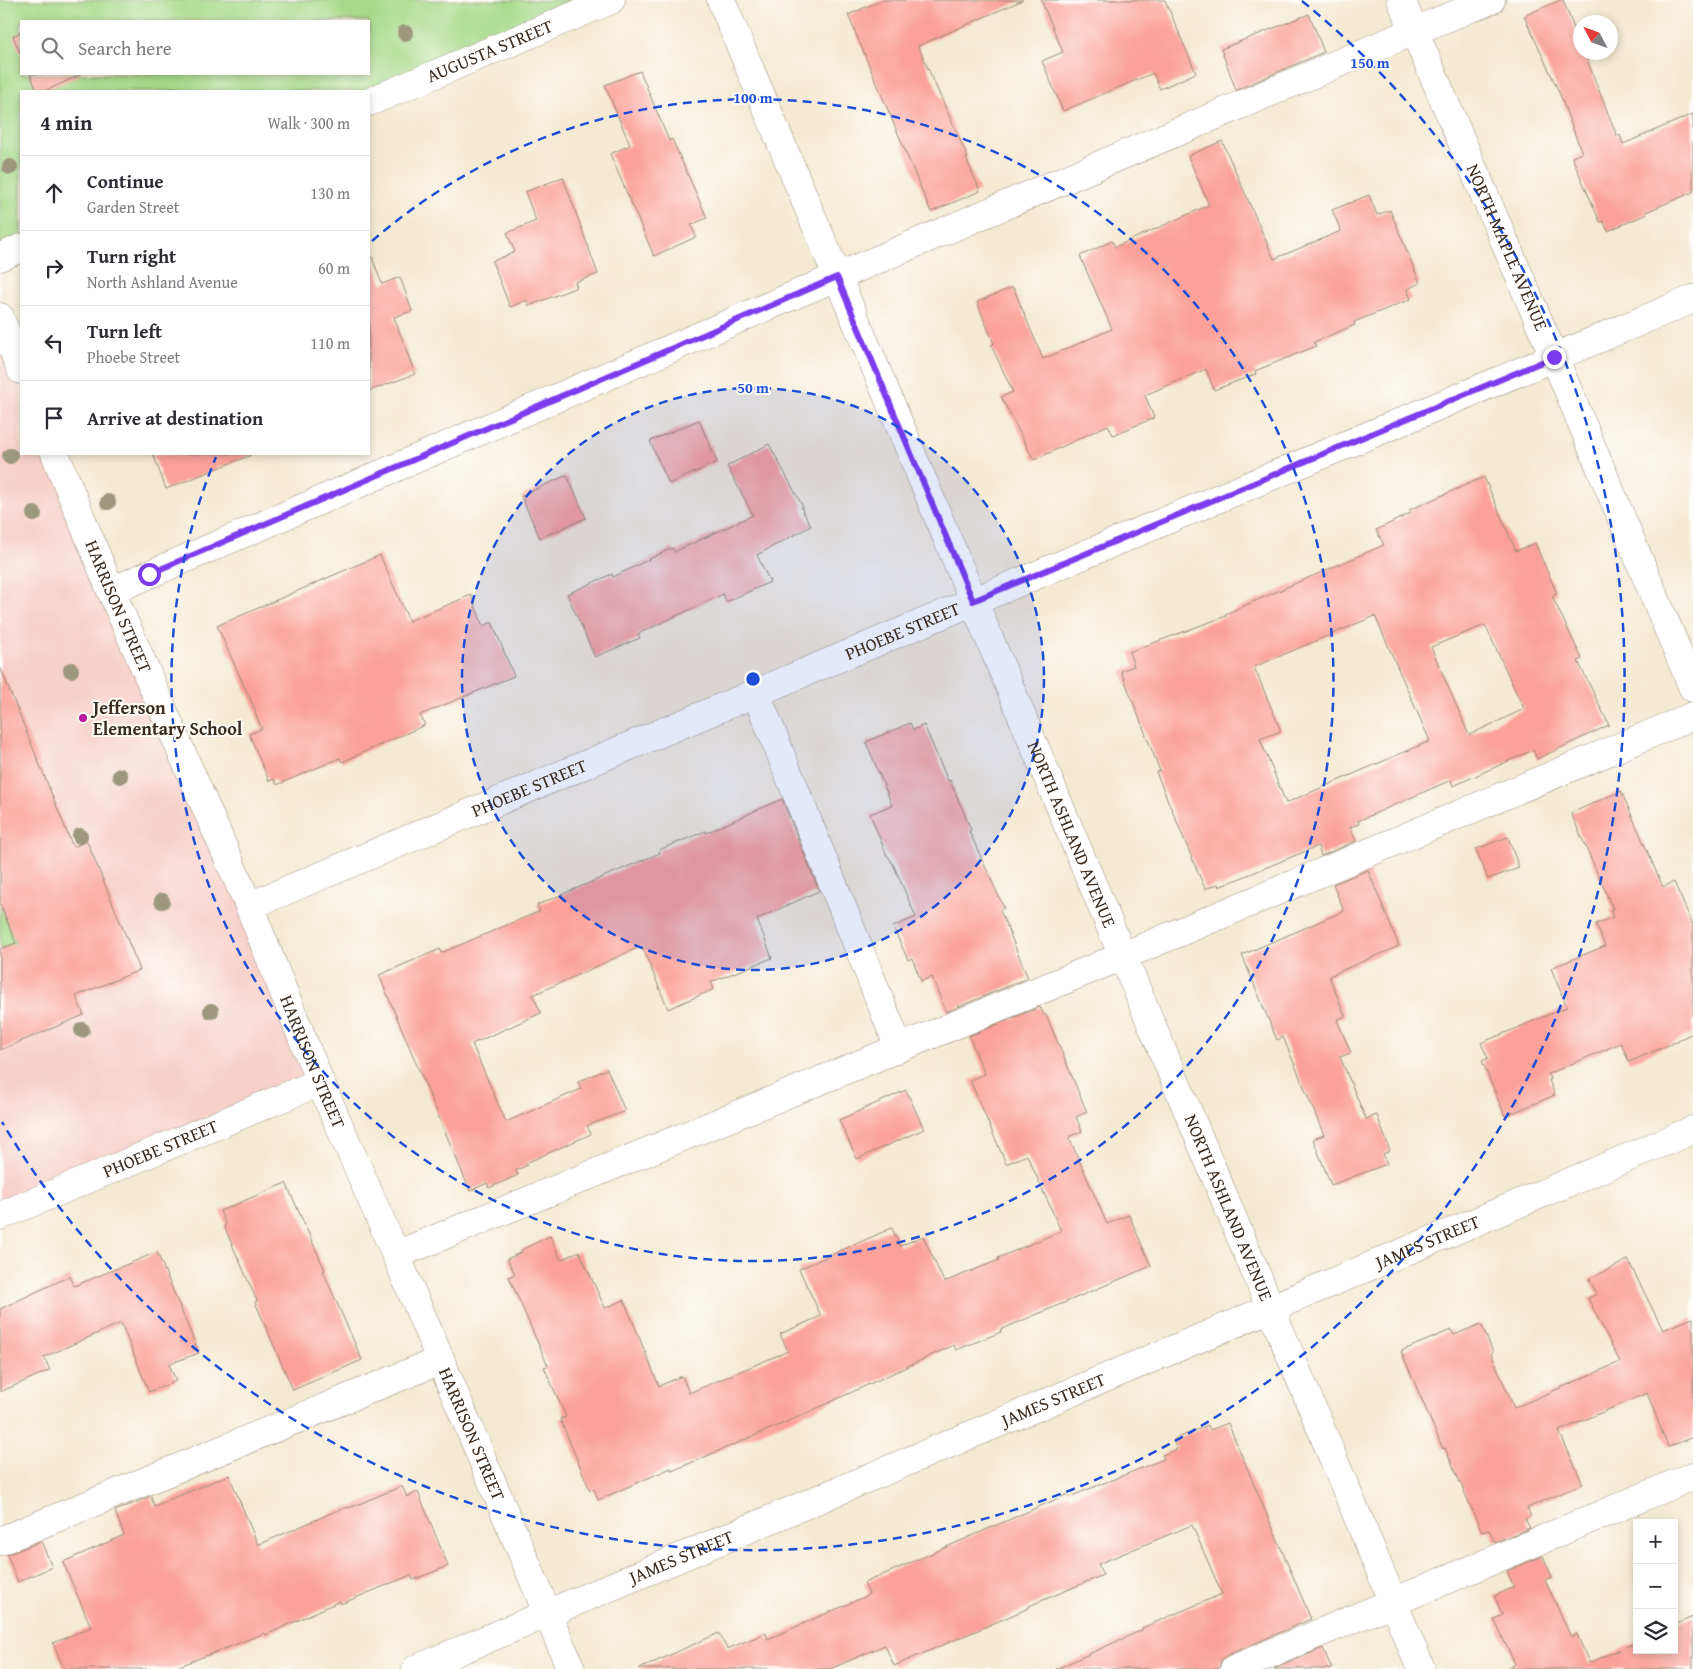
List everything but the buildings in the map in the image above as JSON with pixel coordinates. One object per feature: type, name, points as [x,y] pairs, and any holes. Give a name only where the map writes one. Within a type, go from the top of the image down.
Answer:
[{"type":"street","name":"AUGUSTA STREET","points":[[370,102],[611,0]]},
{"type":"street","name":"NORTH ASHLAND AVENUE","points":[[721,0],[1421,1669]]},
{"type":"street","name":"NORTH MAPLE AVENUE","points":[[1400,0],[1554,357],[1693,688]]},
{"type":"street","points":[[111,591],[837,277],[1491,0]]},
{"type":"street","points":[[0,257],[20,248]]},
{"type":"street","name":"PHOEBE STREET","points":[[249,906],[1693,299]]},
{"type":"street","points":[[0,317],[20,367]]},
{"type":"street","name":"HARRISON STREET","points":[[55,455],[111,591],[249,906],[320,1082],[441,1360],[571,1669]]},
{"type":"street","points":[[756,692],[899,1048]]},
{"type":"street","points":[[396,1255],[1122,956],[1693,716]]},
{"type":"street","name":"PHOEBE STREET","points":[[0,1216],[320,1082]]},
{"type":"street","name":"JAMES STREET","points":[[416,1669],[1693,1130]]},
{"type":"street","points":[[0,1541],[441,1360]]},
{"type":"street","points":[[1234,1669],[1693,1476]]},
{"type":"shaded area","name":"Jefferson Elementary School","points":[[0,317],[20,367],[20,455],[55,455],[320,1082],[0,1216]]},
{"type":"green space","points":[[0,0],[611,0],[370,91],[20,90],[20,248],[0,257]]},
{"type":"green space","points":[[0,904],[16,943],[0,949]]},
{"type":"place","name":"Jefferson Elementary School","points":[[83,718]]},
{"type":"route","points":[[149,574],[837,277],[973,601],[1554,357]]}]
